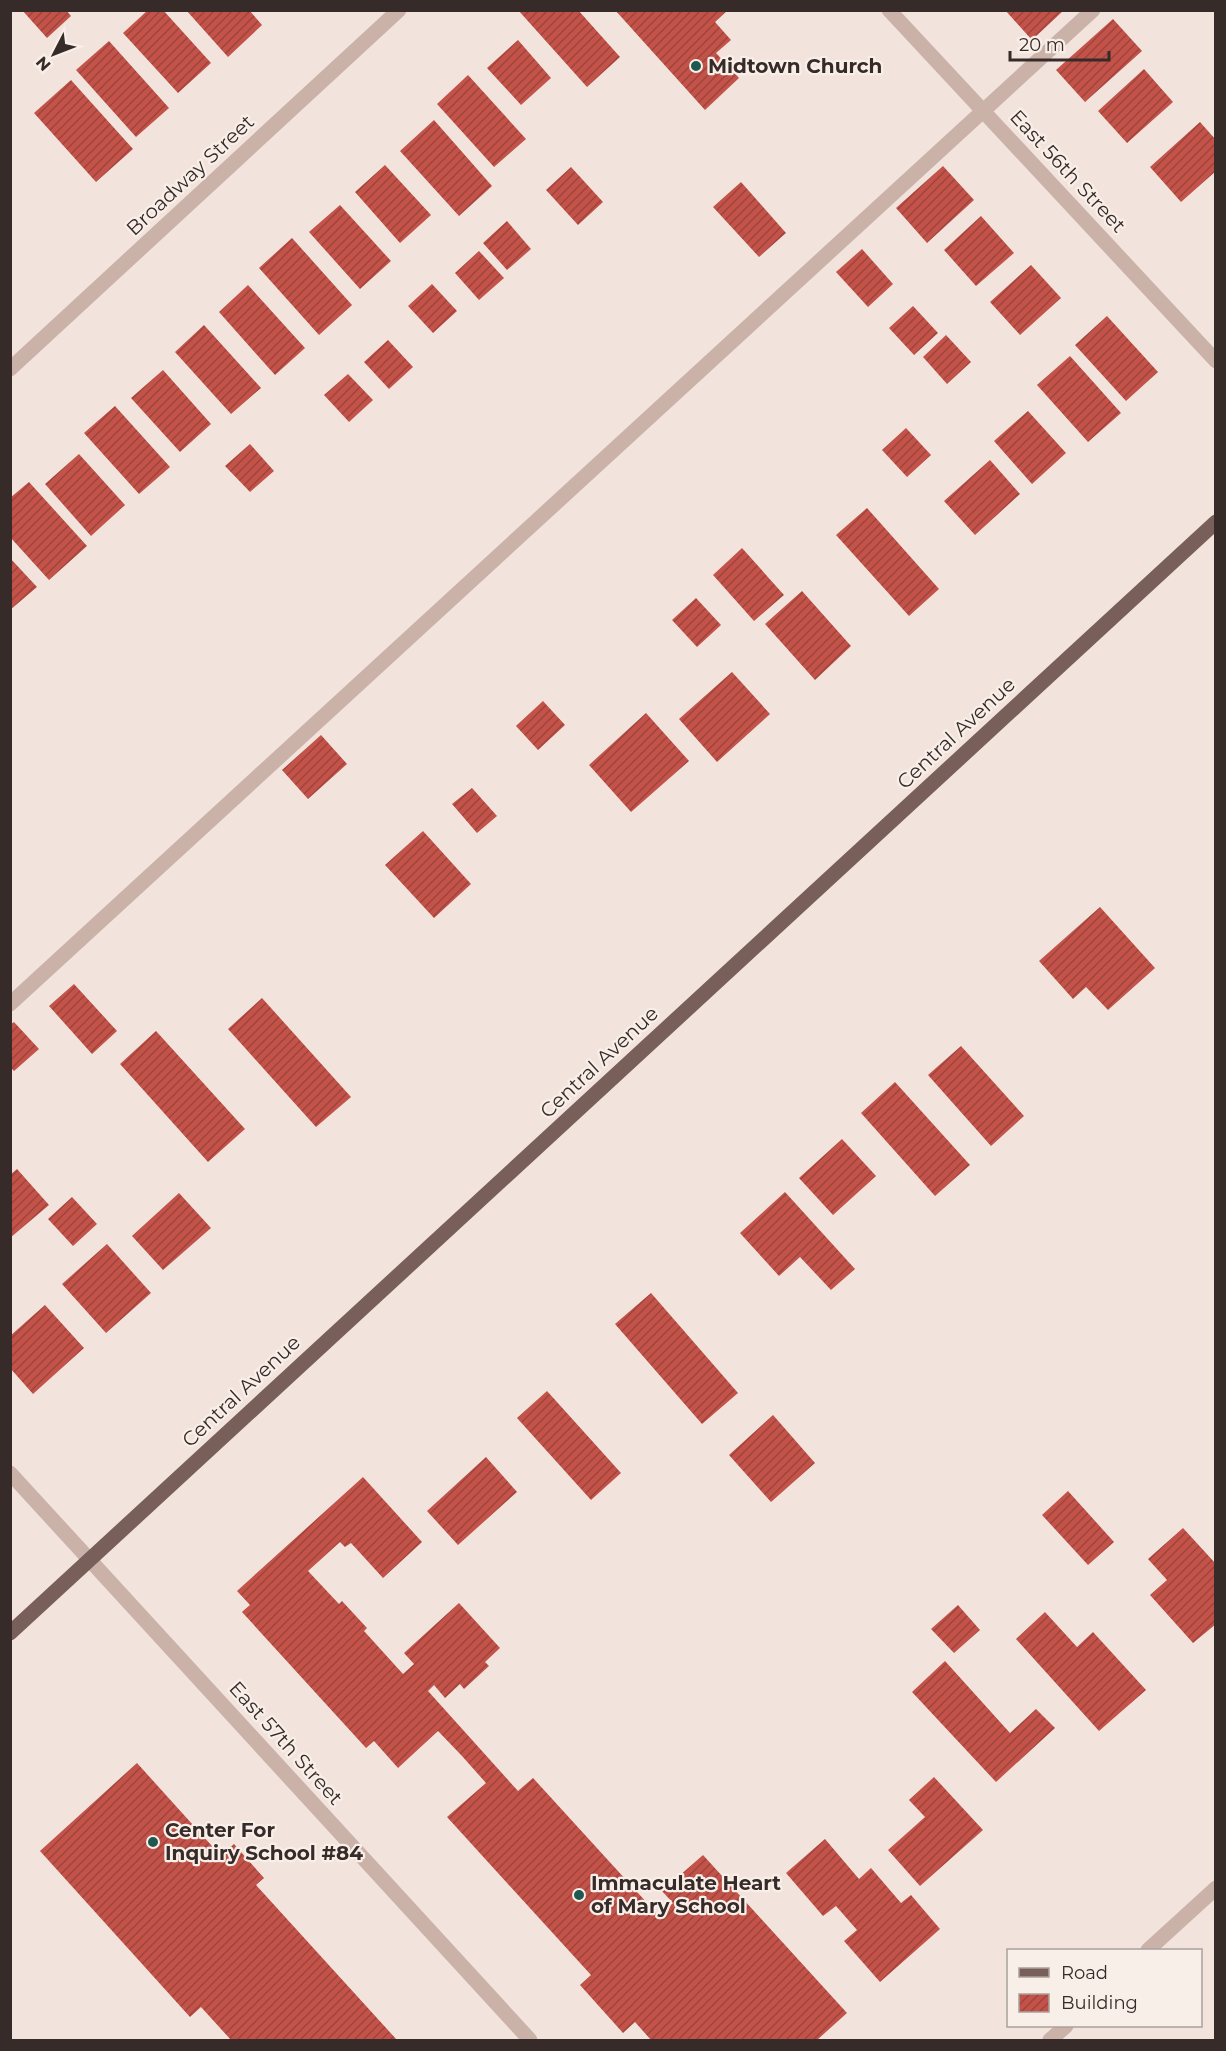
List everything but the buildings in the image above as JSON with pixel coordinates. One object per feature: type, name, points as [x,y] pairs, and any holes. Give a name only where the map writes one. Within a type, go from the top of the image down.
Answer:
[{"type":"main road","name":"Central Avenue","points":[[10,1633],[1215,522]]},
{"type":"street","name":"Broadway Street","points":[[10,369],[399,10]]},
{"type":"street","name":"East 56th Street","points":[[890,10],[1215,362]]},
{"type":"street","points":[[10,1004],[1093,10]]},
{"type":"street","name":"East 57th Street","points":[[10,1473],[530,2040]]},
{"type":"street","points":[[1149,1949],[1215,1888]]},
{"type":"street","points":[[1050,2040],[1064,2027]]},
{"type":"place","name":"Midtown Church","points":[[696,66]]},
{"type":"place","name":"Center For Inquiry School #84","points":[[153,1842]]},
{"type":"place","name":"Immaculate Heart of Mary School","points":[[579,1895]]}]
